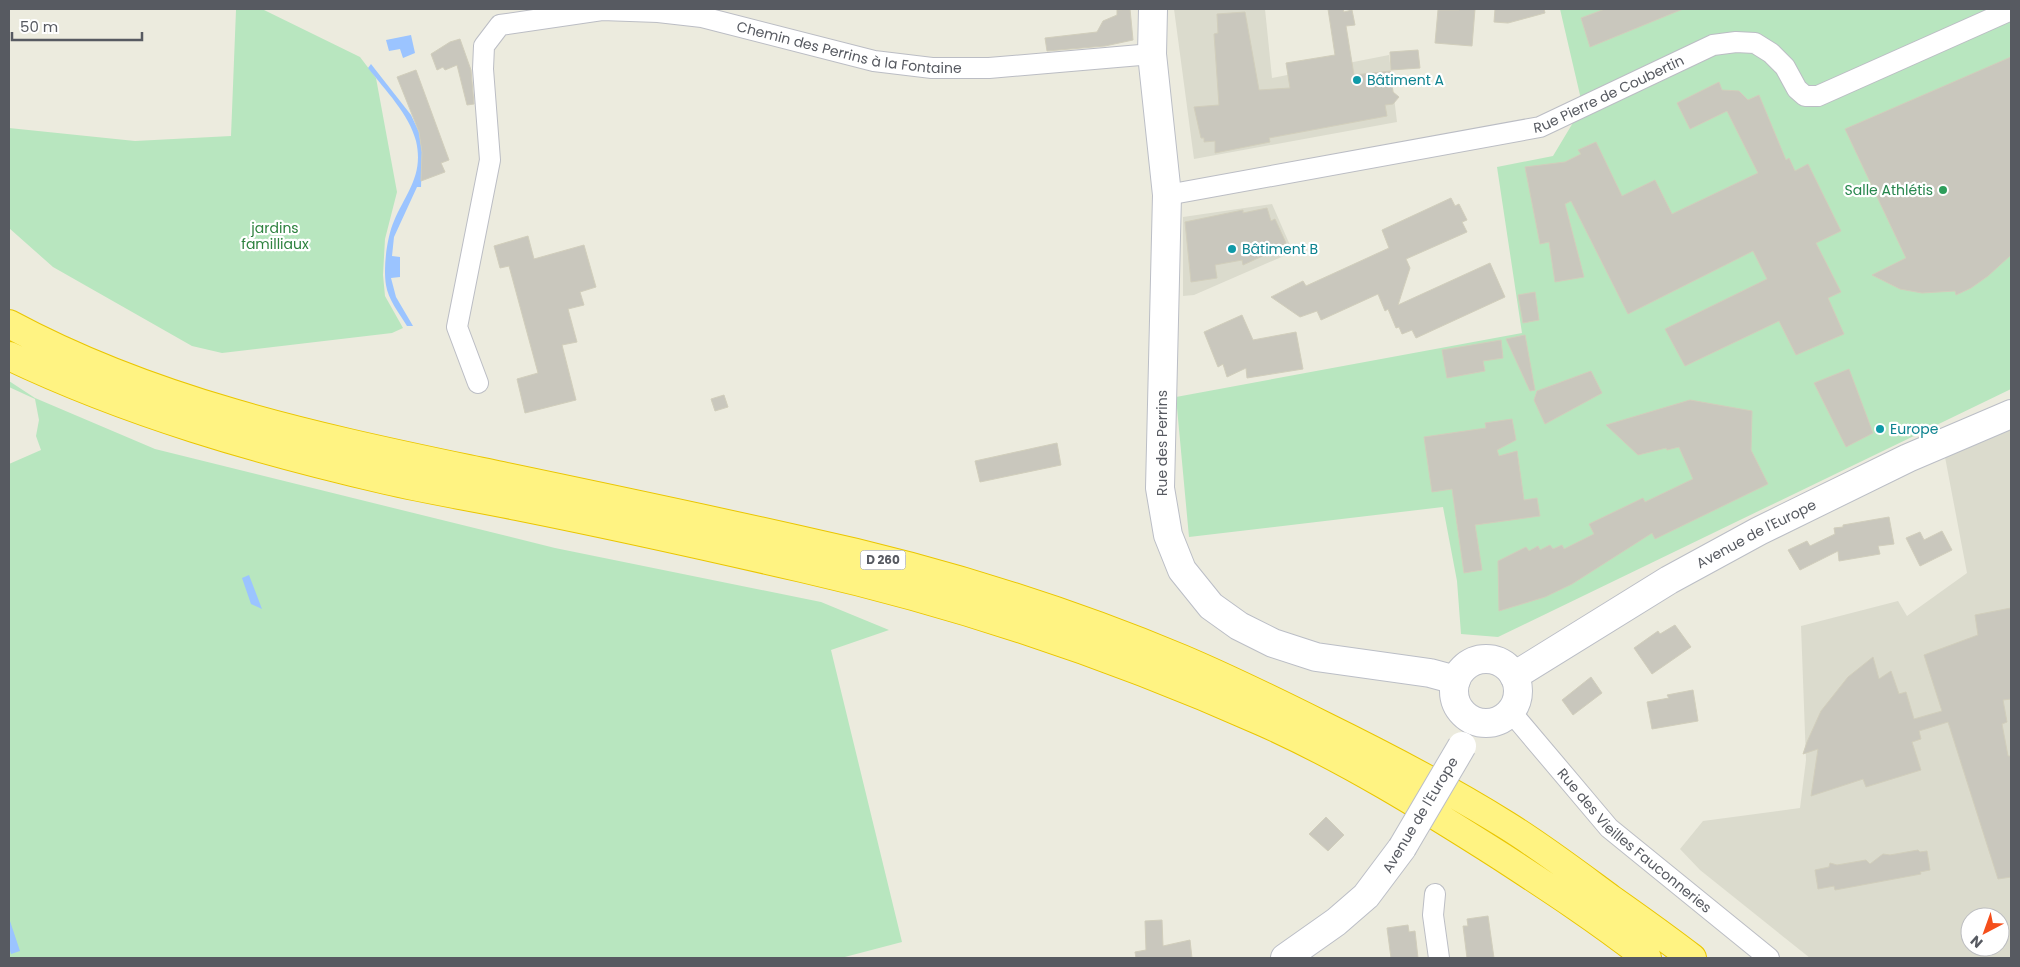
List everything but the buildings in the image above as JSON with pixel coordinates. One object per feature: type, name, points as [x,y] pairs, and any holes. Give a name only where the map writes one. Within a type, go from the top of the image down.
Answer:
[{"type":"highway","name":"D 260","points":[[9,324],[39,340],[109,371],[220,410],[273,425],[359,446],[870,556],[1006,595],[1110,630],[1182,659],[1265,697],[1377,752],[1421,776],[1507,826],[1572,870],[1692,958]]},
{"type":"highway","name":"D 260","points":[[9,356],[104,397],[214,436],[391,481],[524,507],[802,567],[891,589],[993,618],[1074,646],[1256,719],[1322,752],[1452,825],[1573,903],[1647,958]]},
{"type":"street","name":"Rue des Perrins","points":[[1153,9],[1152,54],[1167,195],[1160,488],[1168,535],[1182,570],[1211,606],[1239,626],[1273,643],[1316,657],[1430,673],[1456,680]]},
{"type":"street","name":"Chemin des Perrins à la Fontaine","points":[[478,383],[457,327],[490,160],[483,69],[484,46],[500,25],[602,10],[658,12],[702,17],[874,61],[932,68],[988,68],[1152,54]]},
{"type":"street","name":"Rue Pierre de Coubertin","points":[[1167,195],[1540,127],[1713,45],[1736,42],[1755,43],[1771,53],[1785,67],[1797,89],[1805,96],[1818,96],[2011,10]]},
{"type":"street","name":"Avenue de l'Europe","points":[[1514,676],[1670,580],[1759,531],[1908,458],[2011,414]]},
{"type":"street","points":[[1478,660],[1498,662],[1514,676],[1518,694],[1516,703],[1511,712],[1504,718],[1487,723],[1470,719],[1458,707],[1454,698],[1456,680],[1461,671],[1469,664],[1478,660]]},
{"type":"street","name":"Rue des Vieilles Fauconneries","points":[[1511,712],[1609,828],[1769,958]]},
{"type":"street","name":"Avenue de l'Europe","points":[[1285,958],[1336,922],[1366,896],[1402,848],[1462,746],[1470,719]]},
{"type":"street","points":[[1435,894],[1433,915],[1440,958]]},
{"type":"shaded area","points":[[1174,9],[1265,9],[1272,78],[1389,55],[1397,122],[1194,159]]},
{"type":"shaded area","name":"Bâtiment B","points":[[1272,204],[1293,252],[1194,295],[1183,296],[1183,217]]},
{"type":"shaded area","points":[[2011,427],[2011,958],[1810,958],[1700,870],[1680,849],[1703,821],[1800,808],[1806,760],[1801,626],[1898,601],[1907,616],[1967,573],[1945,457]]},
{"type":"green space","points":[[1560,9],[2011,9],[2011,389],[1498,637],[1461,634],[1457,581],[1443,507],[1189,537],[1176,397],[1522,333],[1497,167],[1553,156],[1577,116],[1580,95]]},
{"type":"green space","name":"jardins familliaux","points":[[236,10],[264,10],[360,57],[376,78],[397,192],[385,239],[383,275],[385,296],[403,328],[392,333],[222,353],[192,346],[53,267],[9,228],[9,128],[135,141],[231,136]]},
{"type":"green space","points":[[9,381],[35,398],[155,449],[555,548],[821,602],[889,630],[831,650],[902,942],[841,958],[9,958],[9,464],[41,450],[36,436],[39,420],[35,399],[9,387]]},
{"type":"water","points":[[411,35],[415,53],[403,58],[400,49],[389,51],[386,40]]},
{"type":"water","points":[[371,64],[411,115],[419,132],[422,152],[421,187],[417,187],[394,237],[392,256],[400,257],[400,277],[391,278],[396,297],[413,326],[407,326],[391,301],[386,285],[385,261],[392,228],[416,174],[418,153],[413,131],[408,121],[368,68]]},
{"type":"water","points":[[249,575],[262,609],[251,604],[242,578]]},
{"type":"water","points":[[9,918],[20,951],[11,954],[9,948]]},
{"type":"place","name":"Bâtiment A","points":[[1357,80]]},
{"type":"place","name":"Salle Athlétis","points":[[1943,190]]},
{"type":"place","name":"Bâtiment B","points":[[1232,249]]},
{"type":"place","name":"Europe","points":[[1880,429]]}]
